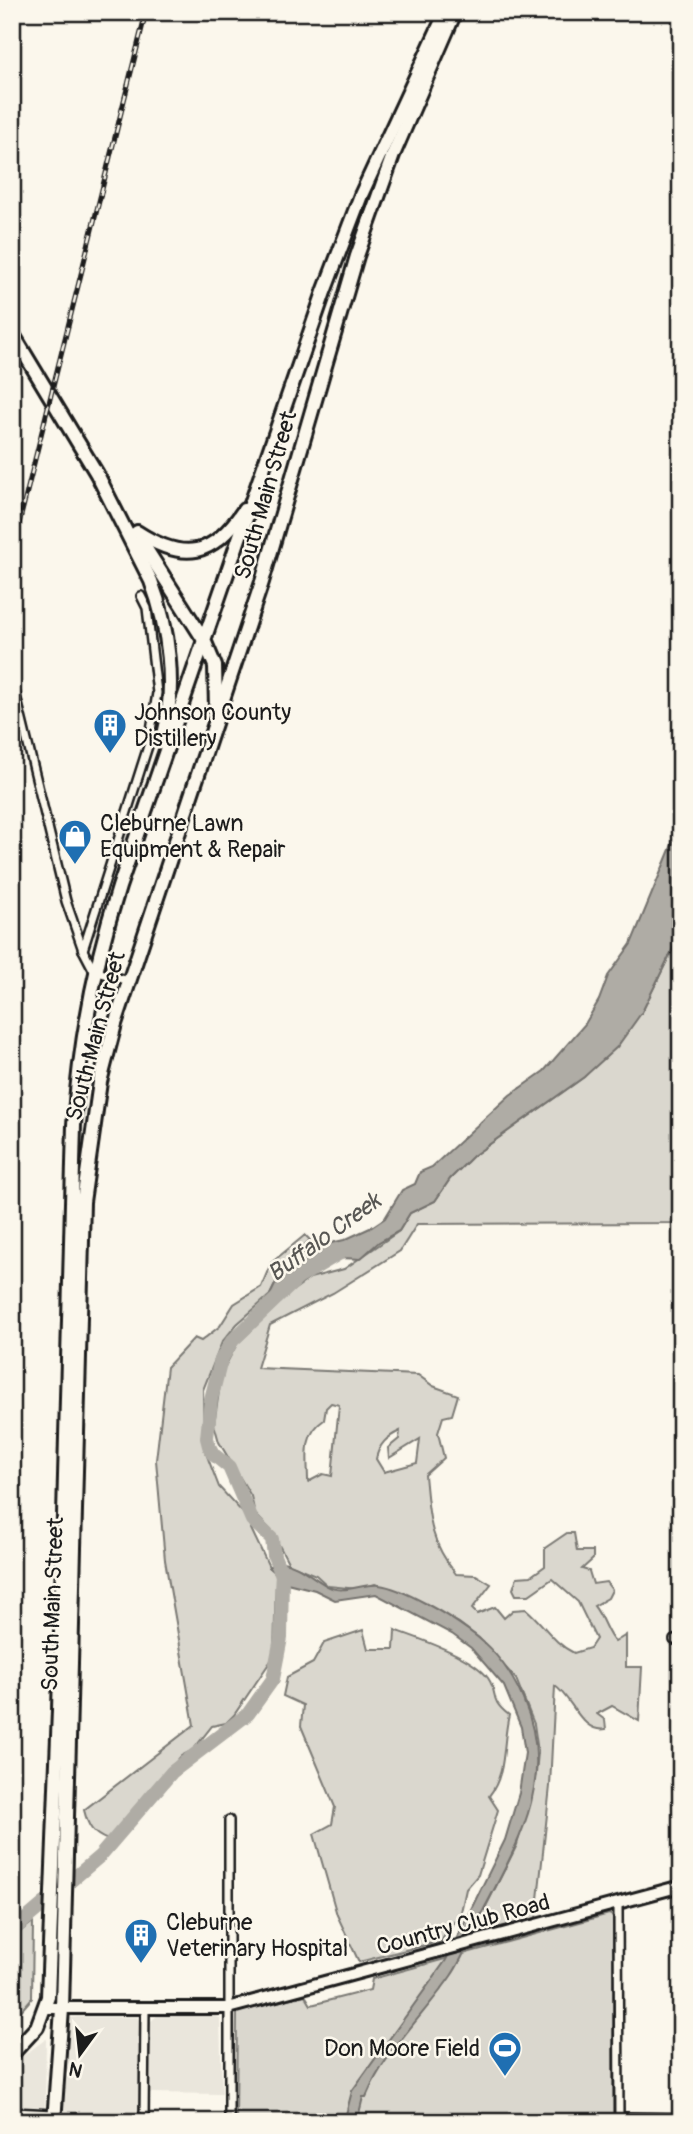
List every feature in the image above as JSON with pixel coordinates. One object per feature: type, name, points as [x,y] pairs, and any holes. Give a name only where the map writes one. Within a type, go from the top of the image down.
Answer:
[{"type":"main road","name":"South Main Street","points":[[75,1340],[77,1079],[94,971],[204,639],[324,292],[357,206],[446,12]]},
{"type":"main road","name":"South Main Street","points":[[54,2118],[63,1967],[59,1710],[75,1340],[83,1202],[89,1144],[100,1082],[129,981],[262,582],[357,256],[393,155],[455,12]]},
{"type":"main road","points":[[12,332],[97,474],[204,639],[216,674],[216,723]]},
{"type":"main road","points":[[97,474],[144,562],[158,598],[170,675],[169,707],[161,766]]},
{"type":"main road","points":[[134,530],[158,545],[177,552],[206,547],[230,531],[254,495]]},
{"type":"main road","name":"South Main Street","points":[[46,2008],[60,1812]]},
{"type":"main road","name":"Country Club Road","points":[[46,2008],[228,2008],[681,1886]]},
{"type":"main road","points":[[12,2054],[37,2027],[46,2008]]},
{"type":"street","points":[[83,950],[149,743],[157,693],[147,608],[141,596]]},
{"type":"street","points":[[12,679],[66,901],[83,950],[94,971],[129,981]]},
{"type":"street","points":[[229,1820],[229,2122]]},
{"type":"street","points":[[618,1904],[618,2120],[681,2118]]},
{"type":"street","points":[[144,2122],[145,2009]]},
{"type":"street","points":[[12,2112],[54,2118]]},
{"type":"shaded area","points":[[681,823],[681,932],[642,1012],[617,1047],[584,1077],[473,1156],[450,1179],[435,1201],[410,1213],[399,1231],[379,1242],[360,1259],[331,1259],[321,1262],[306,1274],[281,1302],[270,1295],[286,1262],[322,1245],[344,1240],[385,1218],[402,1190],[415,1184],[420,1172],[432,1167],[510,1095],[544,1071],[585,1024],[599,1000],[608,976],[631,944]]},
{"type":"shaded area","points":[[681,932],[681,1223],[417,1224],[400,1251],[333,1293],[270,1325],[257,1368],[418,1375],[433,1386],[458,1395],[452,1415],[443,1417],[438,1433],[444,1458],[425,1475],[432,1528],[447,1562],[456,1574],[476,1575],[491,1584],[472,1609],[477,1614],[495,1607],[504,1618],[513,1610],[526,1609],[566,1649],[574,1653],[590,1648],[596,1639],[578,1602],[552,1579],[529,1595],[516,1595],[513,1589],[517,1577],[531,1576],[545,1566],[545,1548],[567,1533],[574,1533],[577,1551],[593,1551],[593,1559],[582,1569],[589,1571],[593,1584],[606,1582],[612,1590],[608,1598],[594,1606],[615,1642],[626,1635],[626,1667],[642,1667],[639,1721],[612,1706],[597,1714],[605,1720],[606,1729],[590,1726],[555,1686],[550,1786],[536,1918],[472,1934],[517,1845],[536,1774],[538,1752],[534,1724],[516,1679],[479,1638],[459,1623],[415,1600],[375,1584],[358,1589],[328,1586],[316,1575],[289,1564],[271,1530],[255,1514],[251,1496],[219,1442],[214,1424],[222,1372],[237,1344],[291,1292],[310,1278],[344,1269],[399,1231],[410,1213],[435,1201],[450,1179],[473,1156],[584,1077],[642,1012]],"holes":[[[331,1403],[339,1405],[332,1476],[323,1474],[308,1482],[309,1440],[312,1432],[324,1420],[326,1408]],[[400,1431],[399,1439],[388,1448],[389,1458],[420,1439],[417,1463],[384,1472],[376,1459],[377,1454],[384,1442]]]},
{"type":"shaded area","points":[[305,1235],[310,1240],[286,1262],[270,1295],[237,1324],[222,1342],[203,1390],[204,1448],[219,1487],[244,1514],[269,1567],[276,1573],[274,1656],[234,1715],[226,1723],[212,1726],[193,1750],[181,1756],[108,1840],[92,1829],[84,1810],[194,1725],[165,1560],[156,1460],[167,1367],[194,1338],[201,1341],[220,1326],[234,1304],[261,1287],[271,1263]]},
{"type":"shaded area","points":[[275,1561],[297,1567],[333,1588],[373,1585],[389,1587],[449,1617],[486,1644],[501,1661],[523,1699],[533,1728],[535,1782],[530,1807],[510,1858],[456,1968],[383,2064],[366,2097],[363,2097],[357,2122],[344,2122],[352,2091],[446,1960],[505,1840],[519,1793],[525,1753],[521,1727],[504,1686],[471,1648],[452,1634],[376,1594],[335,1600],[315,1590],[287,1583],[269,1567]]},
{"type":"shaded area","points":[[363,1630],[368,1649],[394,1649],[395,1630],[445,1649],[470,1662],[488,1678],[498,1705],[509,1715],[499,1778],[489,1796],[498,1810],[478,1875],[466,1889],[461,1912],[441,1941],[359,1962],[337,1915],[314,1834],[332,1824],[335,1807],[301,1726],[303,1705],[283,1696],[287,1677],[313,1663],[324,1643]]},
{"type":"shaded area","points":[[609,1914],[613,1916],[613,2122],[236,2122],[237,2012],[305,1995],[311,2005],[370,1990],[372,1979]]},
{"type":"shaded area","points":[[33,1922],[32,1998],[12,2021],[12,1938]]},
{"type":"shaded area","points":[[159,2014],[210,2014],[220,2018],[222,2094],[150,2093],[150,2022]]},
{"type":"shaded area","points":[[137,2017],[141,2023],[139,2122],[63,2122],[65,2025],[69,2018]]},
{"type":"shaded area","points":[[46,2039],[45,2108],[12,2107],[12,2064]]},
{"type":"waterway","name":"Buffalo Creek","points":[[12,1931],[100,1856],[172,1772],[248,1714],[273,1679],[281,1638],[282,1575],[274,1556],[272,1539],[252,1520],[229,1467],[213,1454],[209,1446],[207,1438],[211,1399],[221,1360],[232,1341],[298,1278],[345,1250]]},
{"type":"railway","points":[[12,552],[146,12]]},
{"type":"place","name":"Johnson County Distillery","points":[[110,755]]},
{"type":"place","name":"Cleburne Lawn Equipment & Repair","points":[[75,866]]},
{"type":"place","name":"Cleburne Veterinary Hospital","points":[[141,1965]]},
{"type":"place","name":"Don Moore Field","points":[[505,2078]]}]
